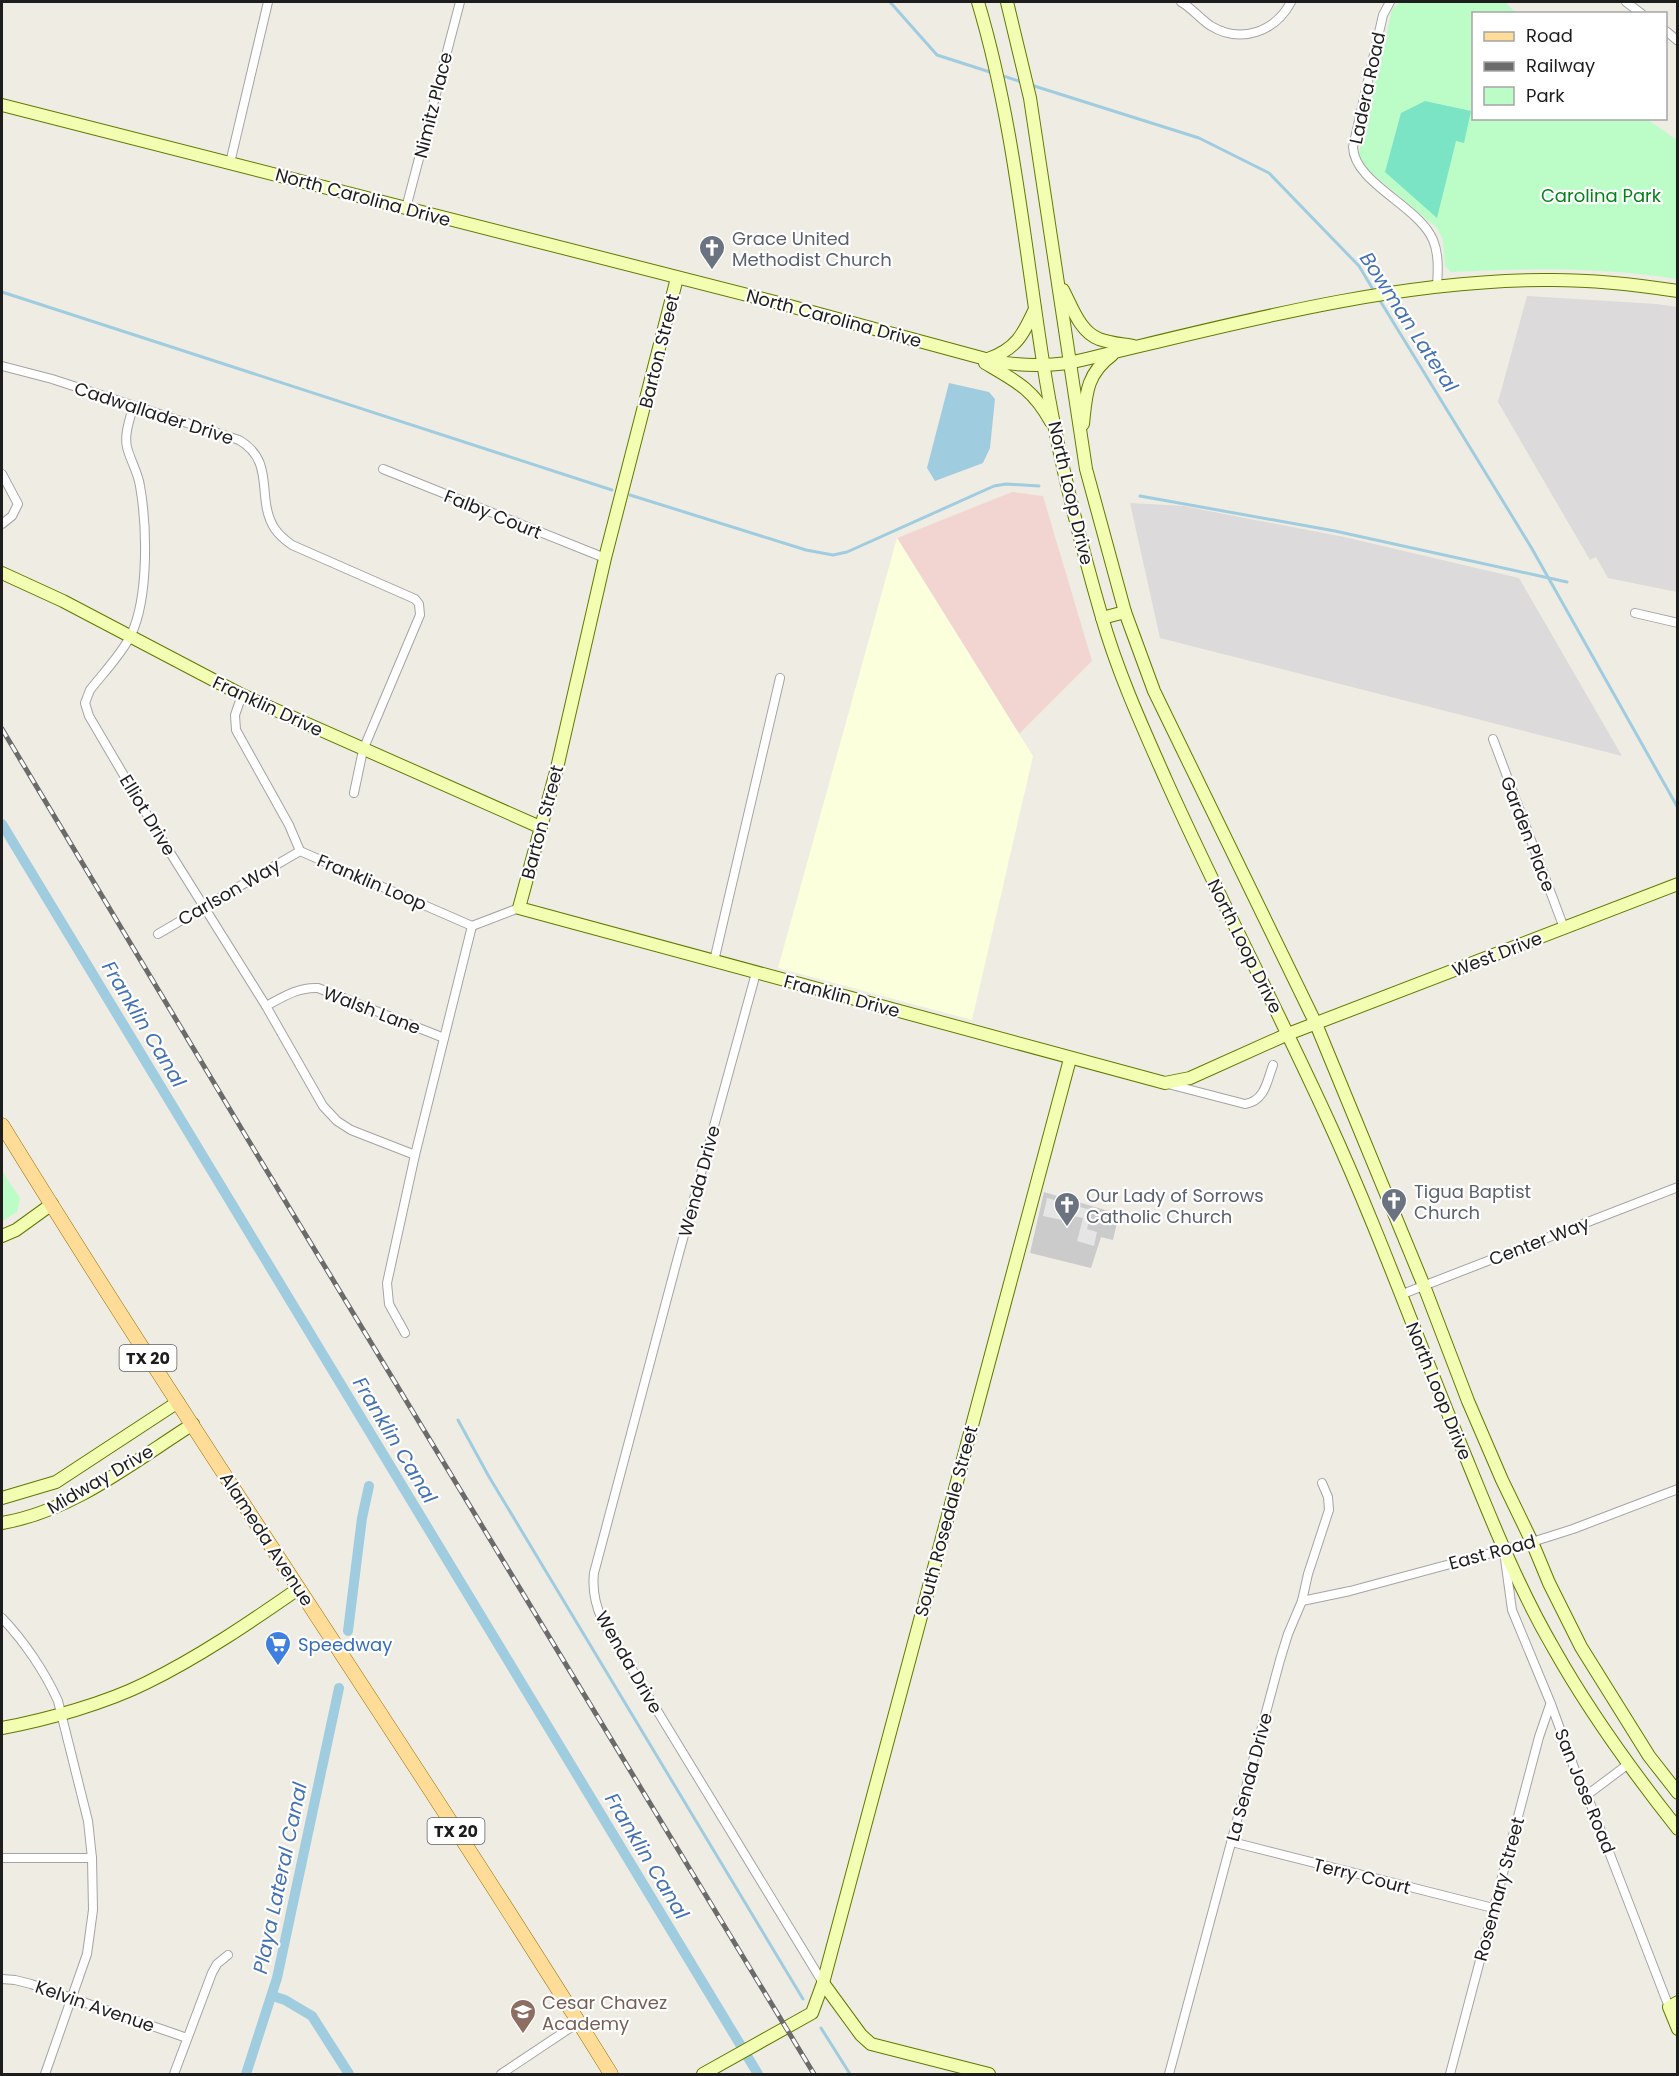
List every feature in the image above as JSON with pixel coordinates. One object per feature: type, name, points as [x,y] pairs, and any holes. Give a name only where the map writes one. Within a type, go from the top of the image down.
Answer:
[{"type":"main road","name":"North Loop Drive","points":[[978,2],[992,51],[1012,140],[1044,366],[1065,478],[1102,618],[1127,688],[1185,822],[1331,1127],[1503,1549],[1552,1646],[1592,1712],[1627,1765],[1677,1829]]},
{"type":"main road","name":"North Loop Drive","points":[[1007,2],[1031,107],[1086,469],[1125,612],[1154,690],[1316,1024],[1489,1450],[1549,1583],[1581,1647],[1649,1756],[1677,1793]]},
{"type":"main road","name":"North Carolina Drive","points":[[2,105],[775,302],[987,360],[1011,364],[1044,366],[1069,363],[1363,298],[1437,286],[1545,279],[1632,285],[1677,291]]},
{"type":"main road","name":"Barton Street","points":[[519,908],[677,278]]},
{"type":"main road","points":[[1058,282],[1079,320],[1091,335],[1100,340],[1140,347]]},
{"type":"main road","points":[[987,360],[1003,354],[1016,343],[1026,329],[1035,308]]},
{"type":"main road","points":[[1082,440],[1087,392],[1092,376],[1102,362],[1116,352]]},
{"type":"main road","points":[[974,356],[1024,386],[1043,407],[1056,433]]},
{"type":"main road","name":"Franklin Drive","points":[[2,573],[63,601],[242,695],[540,828]]},
{"type":"main road","points":[[1102,618],[1125,612]]},
{"type":"main road","name":"West Drive","points":[[1316,1024],[1677,884]]},
{"type":"main road","name":"Franklin Drive","points":[[519,908],[1165,1083],[1190,1078],[1288,1034],[1316,1024]]},
{"type":"main road","name":"South Rosedale Street","points":[[703,2074],[812,2013],[823,1983],[1070,1059]]},
{"type":"main road","name":"Alameda Avenue","points":[[2,1125],[611,2074]]},
{"type":"main road","points":[[2,1236],[23,1226],[52,1204]]},
{"type":"main road","name":"Midway Drive","points":[[2,1498],[56,1482],[178,1402]]},
{"type":"main road","name":"Midway Drive","points":[[2,1523],[39,1514],[67,1502],[193,1424]]},
{"type":"main road","points":[[2,1728],[62,1713],[117,1696],[145,1684],[186,1662],[298,1589]]},
{"type":"main road","name":"Wenda Drive","points":[[823,1983],[861,2035],[871,2044],[989,2074]]},
{"type":"main road","name":"San Jose Road","points":[[1673,2005],[1677,2029]]},
{"type":"street","points":[[230,162],[268,2]]},
{"type":"street","name":"Nimitz Place","points":[[406,208],[460,2]]},
{"type":"street","points":[[1181,2],[1223,32],[1246,34],[1272,25],[1281,17],[1291,2]]},
{"type":"street","name":"Ladera Road","points":[[1390,2],[1383,15],[1353,155],[1361,169],[1426,227],[1437,251],[1437,286]]},
{"type":"street","points":[[1626,2],[1639,12]]},
{"type":"street","name":"Cadwallader Drive","points":[[2,366],[52,379],[245,444],[255,453],[260,463],[268,512],[275,530],[282,538],[291,545],[415,599],[419,604],[420,615],[363,750],[354,793]]},
{"type":"street","name":"Elliot Drive","points":[[134,407],[126,444],[139,479],[143,500],[144,590],[138,616],[130,636],[90,690],[86,698],[86,708],[102,740],[266,1006],[323,1106],[351,1130],[415,1155]]},
{"type":"street","name":"Falby Court","points":[[383,469],[605,558]]},
{"type":"street","points":[[2,474],[18,504],[12,516],[2,524]]},
{"type":"street","points":[[1635,613],[1677,623]]},
{"type":"street","points":[[714,961],[780,678]]},
{"type":"street","name":"Franklin Loop","points":[[242,695],[235,715],[236,730],[289,825],[300,851],[471,926]]},
{"type":"street","name":"Garden Place","points":[[1493,740],[1564,928]]},
{"type":"street","name":"Carlson Way","points":[[158,934],[300,851]]},
{"type":"street","points":[[405,1333],[389,1304],[387,1283],[415,1155],[471,926],[519,908]]},
{"type":"street","name":"Wenda Drive","points":[[756,973],[678,1257],[594,1573],[593,1586],[602,1620],[823,1983]]},
{"type":"street","name":"Walsh Lane","points":[[266,1006],[295,991],[318,988],[444,1038]]},
{"type":"street","name":"Franklin Drive","points":[[1165,1083],[1245,1104],[1260,1098],[1273,1065]]},
{"type":"street","name":"Center Way","points":[[1400,1295],[1677,1187]]},
{"type":"street","name":"La Senda Drive","points":[[1169,2074],[1280,1660],[1302,1601],[1308,1574],[1330,1507],[1322,1483]]},
{"type":"street","name":"East Road","points":[[1302,1601],[1573,1530],[1677,1489]]},
{"type":"street","name":"San Jose Road","points":[[1503,1549],[1512,1610],[1551,1704],[1580,1784],[1587,1795],[1673,2005]]},
{"type":"street","points":[[2,1618],[15,1633],[52,1689],[62,1713],[88,1821],[92,1858],[92,1932],[87,1954],[45,2074]]},
{"type":"street","name":"Rosemary Street","points":[[1449,2074],[1539,1737],[1551,1704]]},
{"type":"street","points":[[1587,1795],[1627,1765]]},
{"type":"street","name":"Terry Court","points":[[1232,1842],[1493,1908]]},
{"type":"street","points":[[2,1858],[92,1858]]},
{"type":"street","points":[[174,2074],[212,1972],[217,1964],[228,1955]]},
{"type":"street","name":"Kelvin Avenue","points":[[2,1979],[31,1984],[187,2038]]},
{"type":"street","points":[[501,2074],[579,2022]]},
{"type":"shaded area","points":[[1527,296],[1677,307],[1677,592],[1608,578],[1596,557],[1590,560],[1498,402]]},
{"type":"shaded area","points":[[1012,492],[1043,496],[1092,661],[1019,734],[897,538]]},
{"type":"shaded area","points":[[1130,503],[1183,506],[1344,537],[1519,578],[1622,756],[1160,638]]},
{"type":"shaded area","points":[[897,538],[1033,756],[972,1020],[778,968]]},
{"type":"shaded area","points":[[1044,1192],[1119,1214],[1113,1240],[1101,1237],[1091,1268],[1030,1253]]},
{"type":"shaded area","points":[[1047,1198],[1091,1210],[1087,1229],[1097,1232],[1094,1246],[1077,1241],[1083,1218],[1064,1214],[1062,1220],[1043,1216]]},
{"type":"green space","name":"Carolina Park","points":[[1400,2],[1505,2],[1515,12],[1472,12],[1472,120],[1648,120],[1677,140],[1677,279],[1621,272],[1564,270],[1451,272],[1445,266],[1443,240],[1437,228],[1367,169],[1358,156],[1392,9]]},
{"type":"green space","points":[[1425,101],[1471,111],[1464,143],[1456,141],[1437,218],[1385,172],[1401,113]]},
{"type":"green space","points":[[2,1171],[20,1198],[17,1212],[2,1221]]},
{"type":"water","points":[[949,383],[989,392],[995,399],[990,448],[983,463],[935,481],[927,468]]},
{"type":"waterway","name":"Bowman Lateral","points":[[890,2],[937,55],[993,73]]},
{"type":"waterway","name":"Bowman Lateral","points":[[1000,75],[1022,82]]},
{"type":"waterway","name":"Bowman Lateral","points":[[1031,85],[1199,138],[1269,173],[1359,266],[1374,291]]},
{"type":"waterway","points":[[2,292],[612,490]]},
{"type":"waterway","name":"Bowman Lateral","points":[[1379,299],[1531,547],[1678,808]]},
{"type":"waterway","points":[[630,495],[806,550],[833,555],[847,552],[994,486],[1006,484],[1039,486]]},
{"type":"waterway","points":[[1140,496],[1335,531],[1567,582]]},
{"type":"waterway","name":"Franklin Canal","points":[[2,824],[758,2074]]},
{"type":"waterway","points":[[458,1420],[488,1475],[803,1999]]},
{"type":"waterway","name":"Playa Lateral Canal","points":[[348,1631],[362,1518],[369,1486]]},
{"type":"waterway","name":"Playa Lateral Canal","points":[[246,2074],[277,1978],[339,1688]]},
{"type":"waterway","points":[[273,1996],[285,2000],[312,2016],[349,2074]]},
{"type":"waterway","points":[[821,2028],[850,2074]]},
{"type":"railway","points":[[2,729],[814,2074]]},
{"type":"place","name":"Grace United Methodist Church","points":[[712,271]]},
{"type":"place","name":"Tigua Baptist Church","points":[[1394,1224]]},
{"type":"place","name":"Our Lady of Sorrows Catholic Church","points":[[1067,1228]]},
{"type":"place","name":"Speedway","points":[[278,1667]]},
{"type":"place","name":"Cesar Chavez Academy","points":[[523,2035]]}]
